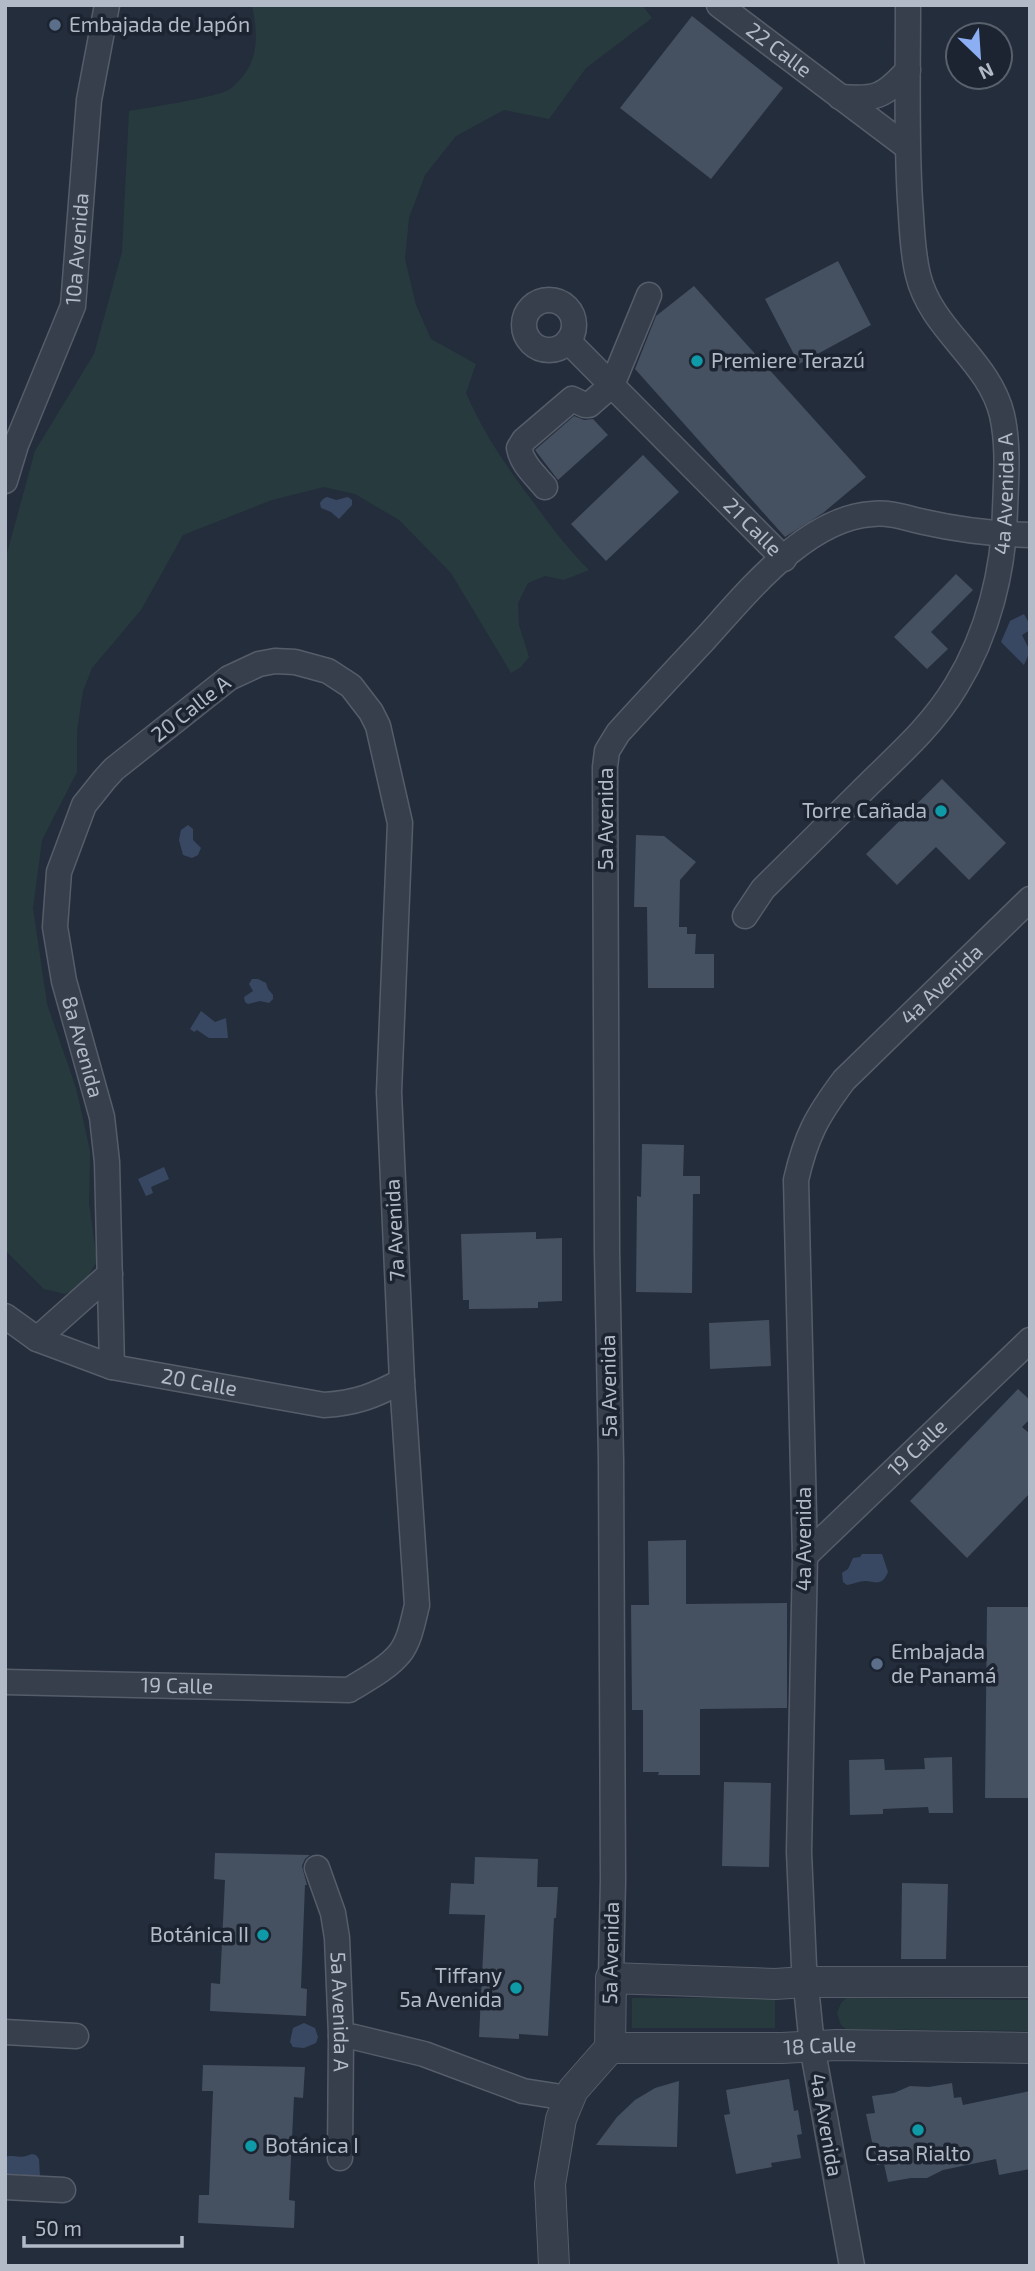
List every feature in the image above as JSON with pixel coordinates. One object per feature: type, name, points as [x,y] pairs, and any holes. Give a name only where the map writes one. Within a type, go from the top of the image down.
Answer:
[{"type":"street","name":"10a Avenida","points":[[5,481],[21,432],[73,306],[89,100],[107,5]]},
{"type":"street","name":"22 Calle","points":[[719,5],[907,147]]},
{"type":"street","name":"4a Avenida A","points":[[745,916],[763,890],[923,731],[955,689],[979,642],[1001,565],[1018,535],[1002,414],[982,373],[935,315],[918,278],[907,147],[908,5]]},
{"type":"street","points":[[839,97],[874,98],[895,86],[908,71]]},
{"type":"street","points":[[545,487],[520,457],[519,448],[524,440],[569,401],[575,399],[589,405],[612,385],[649,295]]},
{"type":"street","name":"21 Calle","points":[[568,341],[783,559],[810,536],[830,525],[847,517],[870,514],[888,513],[924,522],[1018,535]]},
{"type":"street","name":"5a Avenida","points":[[610,2048],[613,1880],[605,766],[607,751],[618,733],[759,580],[783,559]]},
{"type":"street","name":"20 Calle A","points":[[78,821],[84,805],[114,769],[229,678],[259,664],[275,661],[295,662],[328,671],[341,679],[362,698],[383,742]]},
{"type":"street","name":"7a Avenida","points":[[349,1690],[376,1674],[399,1654],[411,1630],[417,1605],[401,1381],[389,1092],[400,823],[383,742]]},
{"type":"street","name":"8a Avenida","points":[[78,821],[59,872],[55,927],[64,981],[102,1117],[107,1163],[112,1367]]},
{"type":"street","name":"4a Avenida","points":[[852,2266],[812,2046],[805,1982],[799,1852],[805,1556],[796,1180],[804,1147],[821,1110],[844,1080],[1030,900]]},
{"type":"street","points":[[37,1339],[110,1274]]},
{"type":"street","name":"20 Calle","points":[[5,1316],[37,1339],[112,1367],[324,1405],[351,1404],[401,1381]]},
{"type":"street","name":"19 Calle","points":[[805,1556],[1030,1340]]},
{"type":"street","name":"19 Calle","points":[[5,1682],[349,1690]]},
{"type":"street","name":"5a Avenida A","points":[[317,1868],[330,1902],[337,1938],[341,2036],[340,2158]]},
{"type":"street","points":[[611,1978],[775,1984],[1030,1982]]},
{"type":"street","points":[[5,2032],[76,2036]]},
{"type":"street","points":[[341,2036],[424,2054],[523,2091],[568,2098]]},
{"type":"street","name":"18 Calle","points":[[610,2048],[837,2045],[1030,2048]]},
{"type":"street","points":[[554,2266],[550,2184],[561,2119],[568,2098],[579,2081],[610,2048]]},
{"type":"street","points":[[5,2188],[63,2190]]},
{"type":"green space","points":[[252,5],[642,5],[652,18],[586,68],[549,119],[504,110],[456,136],[425,175],[409,218],[405,259],[416,305],[431,339],[476,364],[466,393],[488,437],[547,521],[589,570],[564,580],[545,576],[528,583],[518,603],[519,625],[529,657],[521,667],[511,673],[451,573],[399,520],[355,494],[324,487],[272,500],[183,535],[141,610],[92,668],[83,691],[77,730],[77,772],[42,840],[33,908],[47,1004],[76,1088],[90,1151],[89,1204],[97,1261],[83,1285],[65,1294],[44,1289],[5,1250],[6,557],[35,451],[94,354],[122,252],[129,111],[198,99],[230,89],[247,71],[255,51],[256,29]]},
{"type":"green space","points":[[632,1998],[775,1998],[775,2028],[632,2028]]},
{"type":"green space","points":[[846,1998],[1030,2000],[1030,2031],[846,2029],[841,2025],[837,2013]]},
{"type":"water","points":[[327,497],[336,500],[348,497],[352,500],[352,505],[339,519],[321,508],[320,503]]},
{"type":"water","points":[[1024,614],[1030,630],[1022,635],[1030,651],[1024,665],[1001,642],[1010,621]]},
{"type":"water","points":[[188,825],[193,829],[193,840],[201,848],[198,855],[192,858],[183,855],[179,840],[181,830]]},
{"type":"water","points":[[252,979],[266,983],[273,995],[269,1003],[245,1002],[244,997],[253,991],[249,984]]},
{"type":"water","points":[[201,1011],[215,1022],[226,1018],[228,1038],[209,1038],[190,1029]]},
{"type":"water","points":[[164,1167],[169,1179],[151,1187],[153,1193],[146,1196],[138,1179]]},
{"type":"water","points":[[862,1554],[882,1554],[888,1572],[879,1582],[863,1581],[847,1585],[843,1582],[842,1573],[848,1569],[853,1558]]},
{"type":"water","points":[[304,2023],[315,2028],[318,2037],[316,2043],[304,2048],[293,2047],[290,2042],[293,2028]]},
{"type":"water","points":[[32,2154],[39,2159],[40,2178],[29,2179],[20,2174],[5,2176],[5,2157]]},
{"type":"building","points":[[692,16],[783,88],[711,179],[620,108]]},
{"type":"building","points":[[838,261],[871,325],[799,364],[765,299]]},
{"type":"building","points":[[694,286],[866,477],[823,513],[785,537],[635,369],[656,316]]},
{"type":"building","points":[[574,416],[584,420],[593,419],[608,435],[558,480],[535,450]]},
{"type":"building","points":[[643,455],[679,492],[606,561],[571,524]]},
{"type":"building","points":[[956,574],[973,590],[931,632],[948,649],[927,669],[894,637]]},
{"type":"building","name":"Torre Cañada","points":[[942,779],[1006,843],[969,880],[936,847],[897,885],[866,854]]},
{"type":"building","points":[[636,835],[664,836],[696,862],[680,880],[679,927],[687,927],[687,934],[696,934],[695,954],[714,954],[714,988],[648,988],[647,907],[634,907]]},
{"type":"building","points":[[642,1144],[684,1145],[683,1176],[700,1176],[700,1194],[693,1194],[692,1293],[636,1292],[637,1196],[641,1197]]},
{"type":"building","points":[[536,1232],[536,1239],[562,1238],[562,1301],[538,1302],[538,1308],[469,1309],[469,1300],[463,1300],[461,1234]]},
{"type":"building","points":[[769,1320],[771,1366],[710,1369],[709,1323]]},
{"type":"building","points":[[1018,1389],[1030,1400],[1030,1419],[1022,1427],[1030,1434],[1030,1493],[967,1558],[910,1501]]},
{"type":"building","points":[[686,1540],[686,1604],[787,1603],[787,1708],[700,1709],[700,1775],[658,1775],[659,1772],[643,1772],[643,1710],[632,1710],[631,1605],[649,1605],[648,1541]]},
{"type":"building","points":[[987,1607],[1030,1607],[1030,1798],[985,1798]]},
{"type":"building","points":[[952,1757],[953,1813],[929,1813],[928,1807],[883,1809],[883,1814],[850,1815],[849,1760],[884,1759],[885,1770],[925,1769],[924,1758]]},
{"type":"building","points":[[724,1782],[771,1783],[769,1867],[722,1866]]},
{"type":"building","name":"Botánica II","points":[[215,1853],[310,1855],[302,1866],[307,1885],[301,1988],[307,1989],[306,2016],[210,2011],[211,1983],[220,1984],[225,1880],[214,1879]]},
{"type":"building","points":[[475,1857],[538,1859],[537,1887],[558,1887],[548,2036],[519,2034],[519,2039],[479,2037],[485,1915],[449,1914],[451,1883],[474,1884]]},
{"type":"building","points":[[902,1883],[948,1884],[946,1959],[901,1959]]},
{"type":"building","name":"Botánica I","points":[[203,2065],[305,2067],[303,2098],[294,2097],[289,2200],[295,2201],[294,2228],[198,2223],[199,2195],[209,2195],[213,2091],[202,2091]]},
{"type":"building","points":[[789,2079],[794,2111],[798,2110],[802,2134],[797,2135],[801,2158],[771,2163],[772,2167],[736,2174],[724,2115],[730,2114],[726,2090]]},
{"type":"building","points":[[679,2081],[677,2147],[596,2145],[617,2117],[635,2100],[655,2088]]},
{"type":"building","name":"Casa Rialto","points":[[952,2083],[954,2098],[961,2097],[963,2105],[1030,2091],[1030,2169],[999,2175],[996,2159],[943,2170],[927,2178],[888,2182],[884,2164],[877,2165],[866,2114],[875,2113],[872,2096],[894,2093],[910,2086],[929,2087]]},
{"type":"place","name":"Embajada de Japón","points":[[55,25]]},
{"type":"place","name":"Premiere Terazú","points":[[697,361]]},
{"type":"place","name":"Torre Cañada","points":[[941,811]]},
{"type":"place","name":"Embajada de Panamá","points":[[877,1664]]},
{"type":"place","name":"Botánica II","points":[[263,1935]]},
{"type":"place","name":"Tiffany 5a Avenida","points":[[516,1988]]},
{"type":"place","name":"Casa Rialto","points":[[918,2130]]},
{"type":"place","name":"Botánica I","points":[[251,2146]]}]
